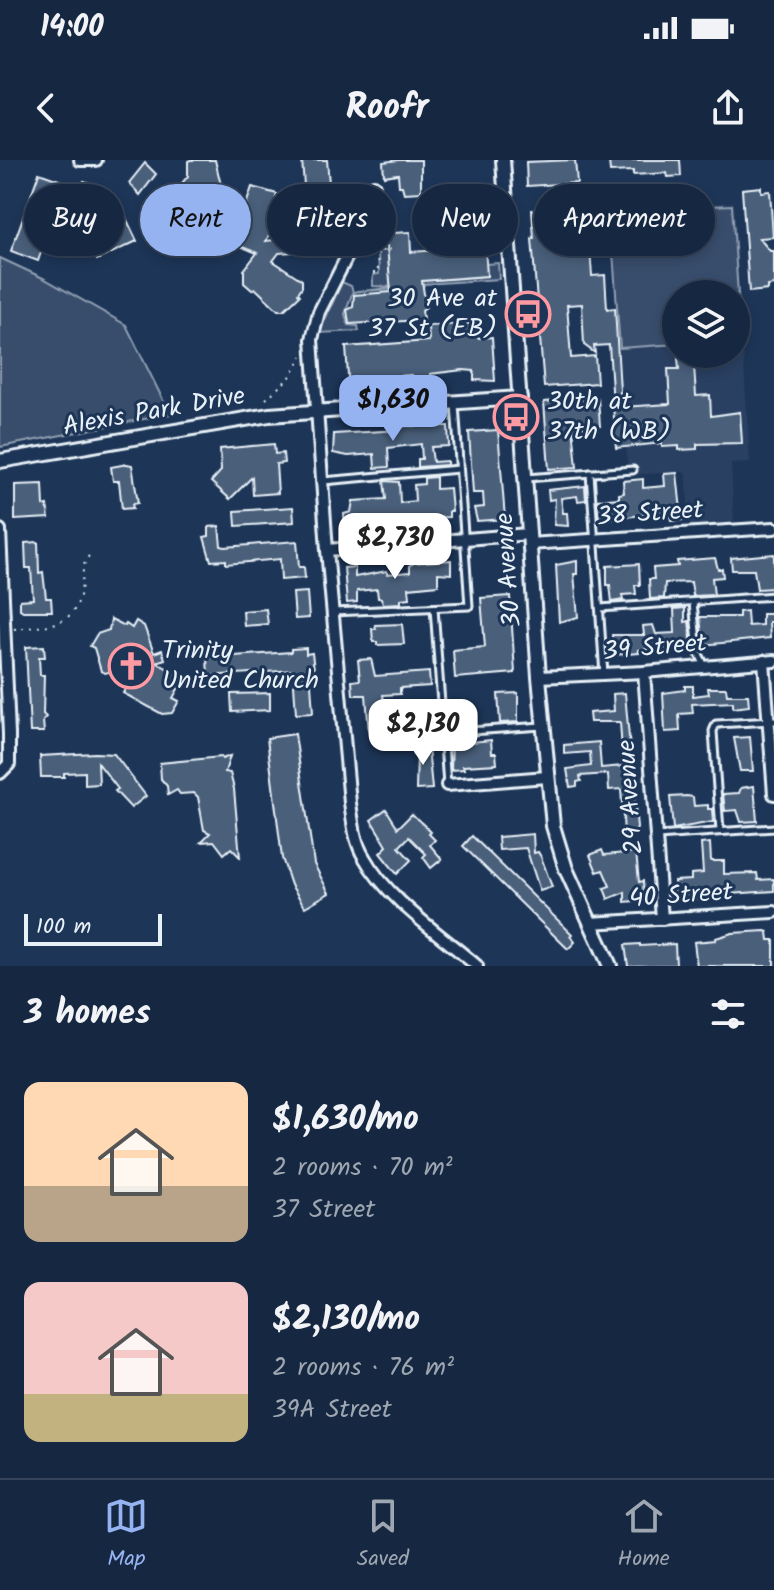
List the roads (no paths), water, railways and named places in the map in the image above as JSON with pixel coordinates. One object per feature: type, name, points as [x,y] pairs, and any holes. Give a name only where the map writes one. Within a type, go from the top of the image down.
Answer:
[{"type":"street","points":[[80,160],[96,160]]},
{"type":"street","name":"30 Avenue","points":[[503,160],[539,677],[553,826],[566,869],[610,966]]},
{"type":"street","points":[[347,256],[319,312],[312,339],[332,612],[355,833],[362,855],[381,884],[477,966]]},
{"type":"street","name":"Alexis Park Drive","points":[[0,461],[243,418],[520,398]]},
{"type":"street","name":"38 Street","points":[[327,550],[464,539],[595,541],[774,528]]},
{"type":"street","points":[[0,530],[9,764],[0,773]]},
{"type":"street","points":[[769,661],[774,794]]},
{"type":"street","name":"39 Street","points":[[539,677],[604,675],[769,661]]},
{"type":"street","name":"29 Avenue","points":[[644,672],[662,919]]},
{"type":"street","points":[[447,785],[547,777]]},
{"type":"street","name":"40 Street","points":[[590,923],[774,912]]},
{"type":"lane","points":[[332,612],[469,606],[455,402]]},
{"type":"lane","points":[[322,481],[459,469]]},
{"type":"lane","points":[[526,478],[633,470]]},
{"type":"lane","points":[[590,473],[604,675]]},
{"type":"lane","points":[[600,608],[774,596]]},
{"type":"lane","points":[[693,602],[698,652],[705,666]]},
{"type":"lane","points":[[434,608],[447,785]]},
{"type":"lane","points":[[720,831],[713,731],[716,724],[771,721]]},
{"type":"lane","points":[[443,733],[543,725]]},
{"type":"lane","points":[[656,836],[774,828]]},
{"type":"place","name":"30 Ave at 37 St (EB)","points":[[528,314]]},
{"type":"place","name":"30th at 37th (WB)","points":[[516,417]]},
{"type":"place","name":"Trinity United Church","points":[[131,666]]}]
